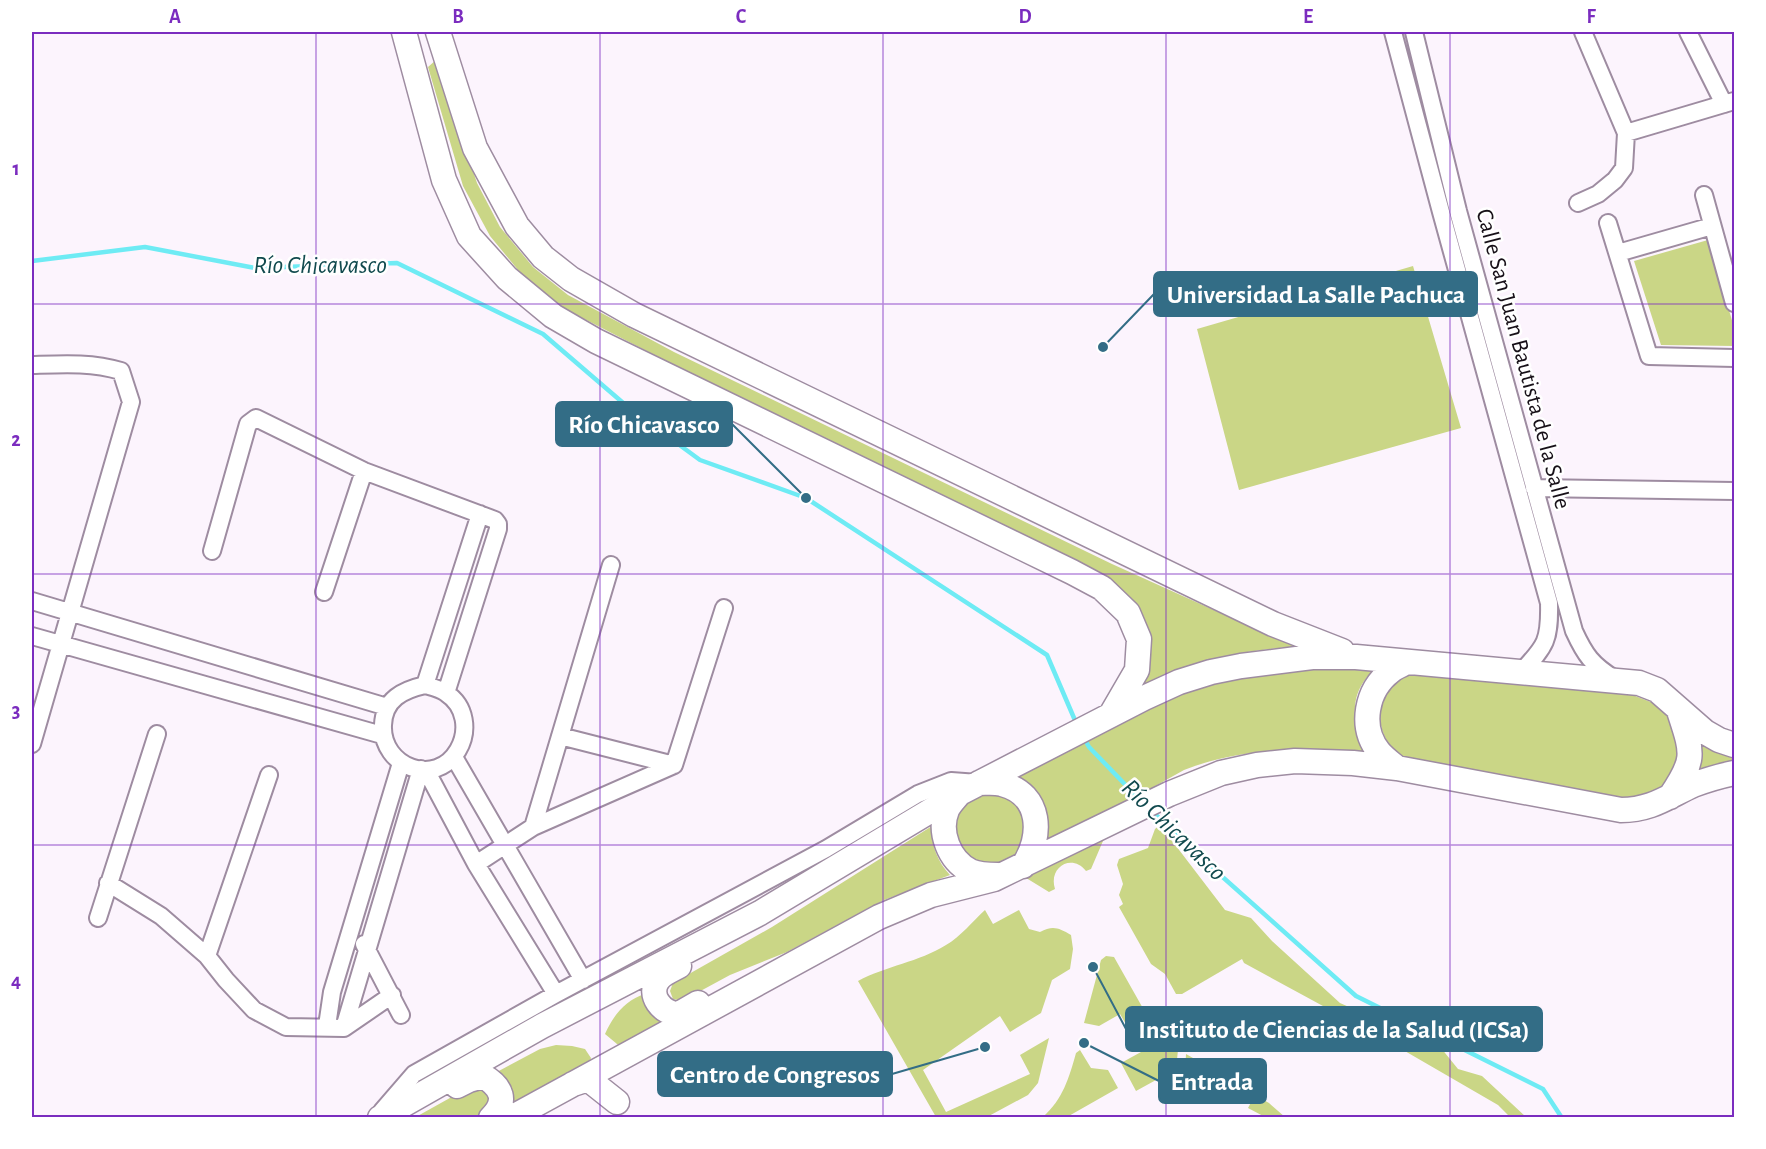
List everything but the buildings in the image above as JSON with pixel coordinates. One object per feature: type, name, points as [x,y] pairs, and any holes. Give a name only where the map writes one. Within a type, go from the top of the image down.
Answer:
[{"type":"main road","points":[[1103,717],[1137,670],[1138,639],[1128,613],[1102,588],[596,341],[553,316],[507,278],[470,236],[444,180],[405,37],[439,34],[475,148],[517,226],[543,257],[571,279],[634,315],[1252,613],[1356,657]]},
{"type":"main road","points":[[378,1118],[542,1026],[760,913],[783,886],[1103,717],[1179,682],[1211,672],[1312,657],[1356,657],[1639,683],[1657,690],[1705,732],[1734,745]]},
{"type":"main road","points":[[1397,768],[1379,752],[1371,738],[1368,708],[1378,683],[1391,671],[1407,662]]},
{"type":"main road","points":[[1670,797],[1684,777],[1690,761],[1690,745],[1677,706]]},
{"type":"main road","points":[[511,1118],[900,908],[931,895],[1001,875],[1023,866],[1169,794],[1221,773],[1257,765],[1295,761],[1353,763],[1397,768],[1621,810],[1638,810],[1653,806],[1715,777],[1734,773]]},
{"type":"main road","points":[[1001,875],[972,872],[954,857],[948,847],[944,836],[944,820],[948,808],[969,788],[1000,783],[1011,787],[1028,802],[1037,822],[1037,830],[1031,854],[1023,866]]},
{"type":"main road","points":[[783,886],[758,924],[658,979],[654,988],[655,997],[666,1011],[679,1014],[732,985],[791,965]]},
{"type":"main road","points":[[386,1118],[417,1107],[469,1080],[483,1077],[493,1082],[502,1098],[500,1109],[491,1118]]},
{"type":"main road","points":[[573,1084],[588,1079],[617,1102]]},
{"type":"street","name":"Calle San Juan Bautista de la Salle","points":[[1393,32],[1550,603],[1550,628],[1546,642],[1521,672]]},
{"type":"street","name":"Calle San Juan Bautista de la Salle","points":[[1414,32],[1458,211],[1574,631],[1583,652],[1596,667],[1618,681]]},
{"type":"street","points":[[1578,203],[1598,194],[1615,180],[1624,168],[1626,133],[1583,32]]},
{"type":"street","points":[[1626,133],[1729,102],[1688,32]]},
{"type":"street","points":[[1704,195],[1734,303]]},
{"type":"street","points":[[1608,223],[1648,356],[1734,358]]},
{"type":"street","points":[[1618,253],[1712,226]]},
{"type":"street","points":[[32,365],[70,363],[101,365],[121,370],[131,402],[32,744]]},
{"type":"street","points":[[212,551],[248,424],[256,418],[364,471],[495,520],[498,529],[446,693]]},
{"type":"street","points":[[324,592],[364,471]]},
{"type":"street","points":[[1534,488],[1734,491]]},
{"type":"street","points":[[425,685],[480,514]]},
{"type":"street","points":[[533,827],[611,565]]},
{"type":"street","points":[[32,601],[387,707]]},
{"type":"street","points":[[476,864],[533,827],[674,765],[724,608]]},
{"type":"street","points":[[32,636],[382,735]]},
{"type":"street","points":[[425,685],[446,693],[459,706],[465,723],[463,741],[454,757],[440,767],[423,770],[401,763],[387,748],[382,735],[383,716],[387,707],[401,692],[425,685]]},
{"type":"street","points":[[98,918],[157,734]]},
{"type":"street","points":[[560,736],[674,765]]},
{"type":"street","points":[[454,757],[583,980]]},
{"type":"street","points":[[327,1026],[332,992],[401,763]]},
{"type":"street","points":[[423,770],[476,864],[556,994]]},
{"type":"street","points":[[344,1028],[423,770]]},
{"type":"street","points":[[207,956],[269,775]]},
{"type":"street","points":[[108,883],[161,916],[207,956],[254,1010],[286,1027],[344,1028],[392,995]]},
{"type":"street","points":[[378,1118],[414,1074],[583,980],[783,886]]},
{"type":"street","points":[[352,924],[401,1015]]},
{"type":"green space","points":[[436,60],[477,183],[500,227],[533,267],[568,295],[674,352],[1112,564],[1227,616],[1301,646],[1221,657],[1181,670],[1139,689],[1150,642],[1077,562],[670,363],[561,307],[523,276],[490,236],[463,186],[428,67]]},
{"type":"green space","points":[[1708,240],[1734,327],[1734,346],[1661,345],[1634,261]]},
{"type":"green space","points":[[1413,266],[1461,428],[1239,490],[1197,329]]},
{"type":"green space","points":[[1322,667],[1372,671],[1361,686],[1355,703],[1357,729],[1365,755],[1320,750],[1273,751],[1227,757],[1205,763],[1184,770],[1046,847],[1045,811],[1036,797],[1008,776],[1144,708],[1215,681]]},
{"type":"green space","points":[[1408,675],[1630,694],[1656,704],[1671,719],[1682,741],[1673,780],[1656,794],[1622,802],[1417,765],[1398,754],[1390,745],[1380,719],[1385,692],[1393,683]]},
{"type":"green space","points":[[1700,745],[1734,759],[1734,764],[1698,774],[1701,762]]},
{"type":"green space","points":[[983,792],[1007,795],[1024,812],[1025,847],[1008,864],[982,868],[954,842],[958,811],[966,802]]},
{"type":"green space","points":[[1160,825],[1225,910],[1251,918],[1272,941],[1340,1003],[1441,1048],[1458,1069],[1482,1076],[1526,1117],[1510,1117],[1498,1105],[1391,1043],[1244,963],[1242,959],[1182,994],[1176,994],[1165,974],[1151,964],[1119,907],[1123,904],[1119,895],[1123,884],[1117,865],[1119,859],[1148,848],[1155,829]]},
{"type":"green space","points":[[932,826],[936,852],[950,875],[884,900],[787,952],[730,975],[682,1001],[673,999],[670,991],[673,983],[772,927]]},
{"type":"green space","points":[[1109,827],[1091,869],[1086,871],[1074,863],[1063,865],[1055,874],[1055,889],[1049,892],[1018,873]]},
{"type":"green space","points":[[985,910],[993,924],[1019,910],[1029,929],[1040,932],[1056,928],[1071,935],[1073,949],[1070,969],[1052,980],[1041,1013],[1010,1032],[1000,1016],[923,1070],[946,1112],[1030,1074],[1020,1055],[1049,1038],[1038,1083],[1028,1095],[987,1117],[936,1117],[858,981],[936,951],[956,938]]},
{"type":"green space","points":[[1106,956],[1114,957],[1149,1019],[1130,1031],[1120,1014],[1099,1026],[1084,1023],[1101,960]]},
{"type":"green space","points":[[645,994],[668,1024],[623,1049],[605,1034],[620,1010],[631,1000]]},
{"type":"green space","points":[[1153,1028],[1178,1050],[1176,1069],[1136,1091],[1121,1063],[1141,1052],[1134,1038]]},
{"type":"green space","points":[[556,1045],[585,1049],[591,1058],[589,1064],[509,1112],[495,1073],[540,1049]]},
{"type":"green space","points":[[1080,1050],[1091,1068],[1108,1070],[1118,1088],[1067,1117],[1043,1117],[1056,1103],[1068,1079],[1076,1053]]},
{"type":"green space","points":[[1186,1054],[1214,1070],[1205,1084],[1185,1072]]},
{"type":"green space","points":[[481,1088],[490,1096],[482,1117],[414,1118],[466,1089]]},
{"type":"green space","points":[[1255,1095],[1269,1103],[1285,1117],[1265,1117],[1248,1108]]},
{"type":"waterway","name":"Río Chicavasco","points":[[32,261],[145,247],[255,268],[397,263],[543,334],[629,408],[700,460],[806,498],[1047,655],[1077,725]]},
{"type":"waterway","name":"Río Chicavasco","points":[[1084,738],[1089,747],[1141,801]]},
{"type":"waterway","name":"Río Chicavasco","points":[[1151,810],[1199,856],[1356,996],[1543,1089],[1562,1118]]},
{"type":"place","name":"Universidad La Salle Pachuca","points":[[1103,347]]},
{"type":"place","name":"Río Chicavasco","points":[[806,498]]},
{"type":"place","name":"Instituto de Ciencias de la Salud (ICSa)","points":[[1093,967]]},
{"type":"place","name":"Entrada","points":[[1084,1043]]},
{"type":"place","name":"Centro de Congresos","points":[[985,1047]]}]
